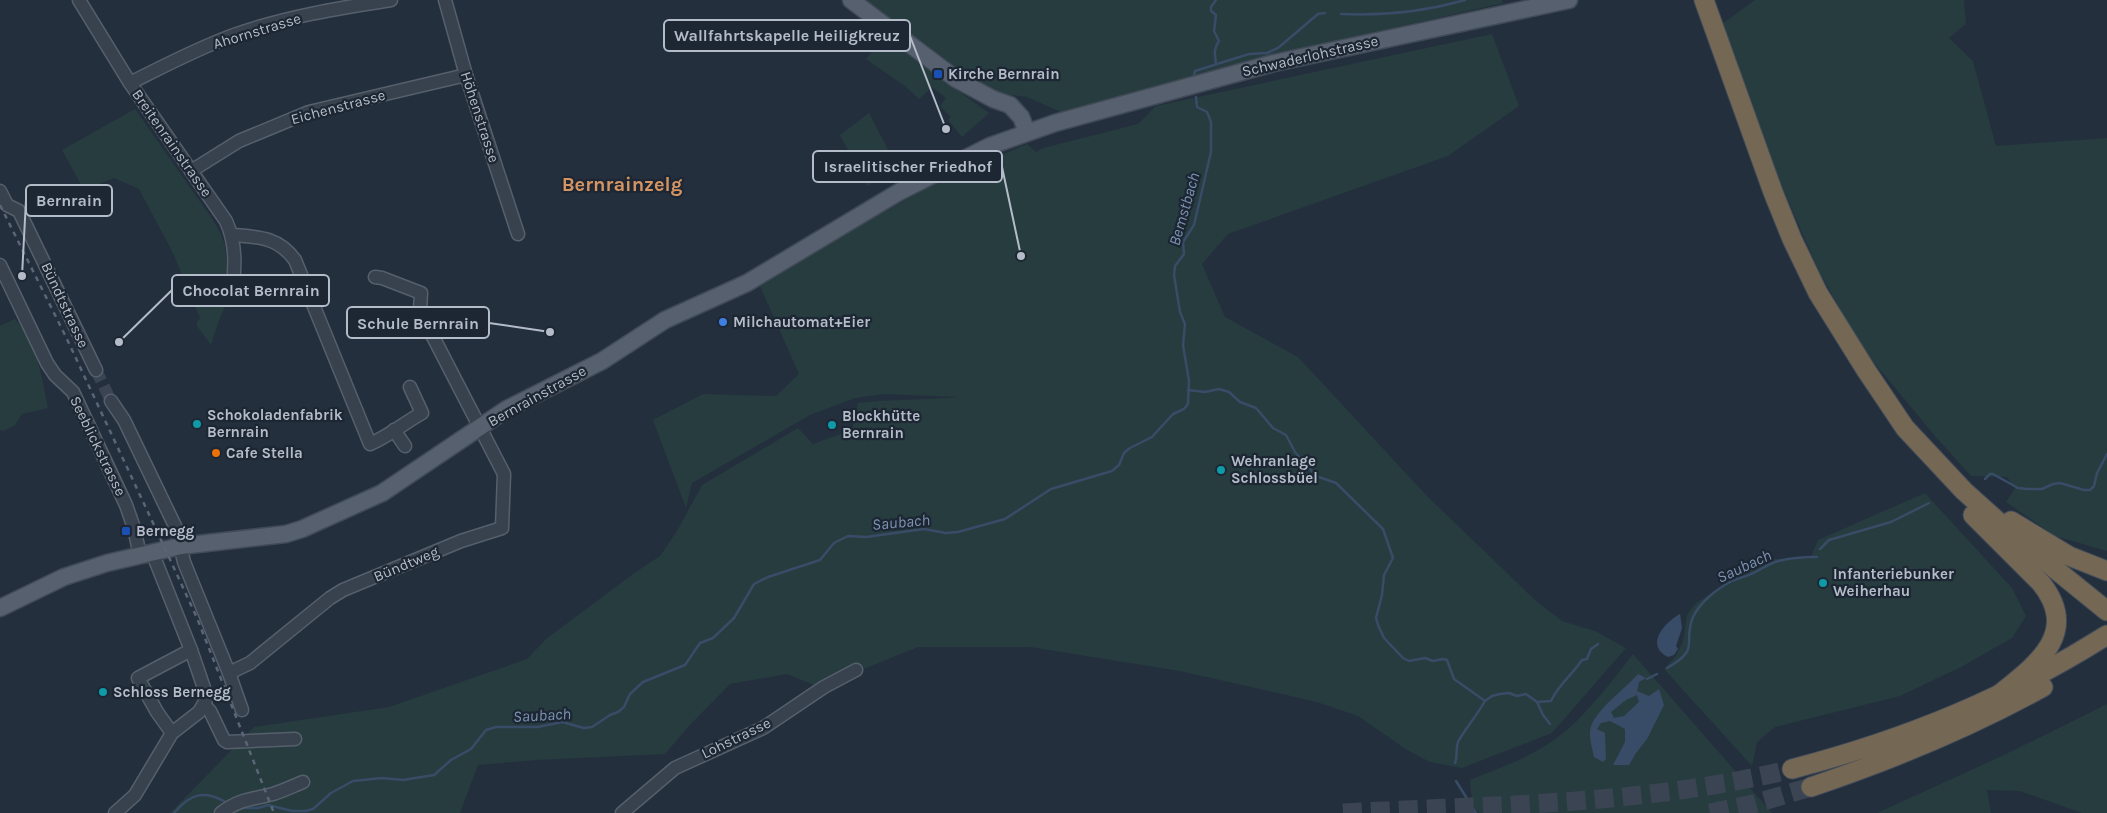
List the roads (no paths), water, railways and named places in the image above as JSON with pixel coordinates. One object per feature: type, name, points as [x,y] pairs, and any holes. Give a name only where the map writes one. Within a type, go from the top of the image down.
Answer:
[{"type":"highway","points":[[1704,0],[1773,192],[1792,239],[1818,293],[1905,428],[1970,512],[2032,573],[2046,589],[2053,602],[2056,629],[2047,652],[2029,671],[1996,697]]},
{"type":"highway","points":[[1866,370],[1939,454],[1999,513],[2106,607]]},
{"type":"highway","points":[[1905,428],[1937,464],[1981,507],[2106,607]]},
{"type":"highway","points":[[1999,513],[2063,553],[2088,565],[2107,571]]},
{"type":"highway","points":[[1792,769],[1933,725],[1996,697],[2037,676],[2107,635]]},
{"type":"highway","points":[[1811,787],[1880,762],[1967,726],[2036,691],[2107,650]]},
{"type":"main road","points":[[851,0],[956,79],[1015,109],[1021,117],[1022,134]]},
{"type":"main road","name":"Schwaderlohstrasse","points":[[1055,123],[1274,63],[1569,0]]},
{"type":"main road","name":"Bernrainstrasse","points":[[0,608],[64,577],[108,563],[181,546],[270,537],[302,529],[382,493],[507,409],[602,361],[665,320],[747,283],[899,192],[942,169],[1022,134],[1055,123]]},
{"type":"street","name":"Breitenrainstrasse","points":[[79,0],[130,83],[212,198],[232,235],[235,262],[232,295]]},
{"type":"street","name":"Ahornstrasse","points":[[130,83],[191,52],[234,35],[278,21],[372,2],[391,0]]},
{"type":"street","name":"Höhenstrasse","points":[[445,0],[466,75],[518,234]]},
{"type":"street","name":"Eichenstrasse","points":[[191,170],[239,141],[309,112],[466,75]]},
{"type":"street","name":"Bündtstrasse","points":[[0,191],[7,205],[19,211],[96,370]]},
{"type":"street","points":[[232,235],[269,239],[280,243],[295,260],[370,444],[388,436],[394,430],[422,413],[410,387]]},
{"type":"street","name":"Seeblickstrasse","points":[[0,265],[55,376],[73,392],[126,505],[134,528],[191,650],[206,695],[204,705]]},
{"type":"street","points":[[375,277],[421,293],[420,310],[480,427]]},
{"type":"street","points":[[111,401],[124,420],[140,451],[176,528],[184,562],[242,710]]},
{"type":"street","name":"Bündtweg","points":[[229,673],[250,664],[330,598],[344,590],[461,541],[502,528],[504,474],[480,427]]},
{"type":"street","points":[[394,430],[405,446]]},
{"type":"street","points":[[172,733],[157,712],[138,678],[191,650]]},
{"type":"street","name":"Lohstrasse","points":[[622,813],[675,768],[763,728],[824,687],[856,670]]},
{"type":"street","points":[[114,813],[135,795],[172,733],[199,712],[204,705],[210,711],[224,740],[227,742],[295,739]]},
{"type":"street","points":[[228,808],[256,796],[273,794],[303,782]]},
{"type":"water","points":[[1680,614],[1682,628],[1676,646],[1678,649],[1674,655],[1668,657],[1661,652],[1657,640],[1668,622]]},
{"type":"water","points":[[1638,674],[1646,678],[1639,682],[1637,691],[1649,696],[1659,689],[1664,705],[1647,739],[1629,765],[1613,765],[1625,742],[1625,729],[1610,721],[1601,723],[1597,729],[1605,733],[1606,759],[1603,762],[1594,757],[1590,738],[1591,726],[1594,719],[1605,706]],"holes":[[[1637,695],[1639,702],[1624,716],[1614,718],[1611,712],[1626,700]]]},
{"type":"waterway","points":[[1216,0],[1211,7],[1211,11],[1216,15],[1214,31],[1219,41],[1215,49],[1216,64]]},
{"type":"waterway","name":"Bemstbach","points":[[1341,14],[1404,12],[1434,8],[1465,0]]},
{"type":"waterway","name":"Bemstbach","points":[[1194,75],[1195,71],[1249,54],[1267,53],[1278,48],[1318,14],[1325,13]]},
{"type":"waterway","name":"Saubach","points":[[241,808],[258,808],[268,805],[292,811],[306,811],[313,809],[331,793],[353,781],[382,778],[403,780],[434,775],[451,760],[471,749],[486,730],[496,727],[538,727],[562,722],[584,728],[592,727],[624,707],[630,694],[643,682],[685,665],[700,643],[713,638],[734,618],[754,584],[768,577],[820,560],[834,543],[848,536],[866,537],[924,529],[946,533],[958,532],[1005,519],[1051,489],[1112,471],[1119,465],[1124,453],[1152,437],[1173,414],[1184,409],[1188,404],[1189,381],[1183,345],[1185,324],[1180,312],[1174,275],[1175,266],[1184,254],[1183,242],[1194,225],[1211,152],[1211,122],[1207,112],[1197,107],[1196,97]]},
{"type":"waterway","name":"Saubach","points":[[1188,390],[1205,392],[1219,389],[1229,392],[1240,402],[1256,408],[1273,428],[1286,435],[1295,452],[1316,476],[1336,483],[1383,529],[1393,558],[1384,575],[1382,595],[1376,618],[1384,638],[1403,658],[1409,661],[1425,658],[1433,661],[1447,660],[1454,679],[1485,701],[1458,742],[1455,763]]},
{"type":"waterway","name":"Saubach","points":[[1985,479],[1990,474],[1993,474],[2018,488],[2042,489],[2060,483],[2090,490],[2094,486],[2097,473],[2107,454]]},
{"type":"waterway","name":"Saubach","points":[[1820,549],[1829,540],[1891,522],[1929,503]]},
{"type":"waterway","name":"Saubach","points":[[1667,668],[1678,661],[1688,650],[1690,626],[1696,611],[1721,587],[1775,562],[1817,557]]},
{"type":"waterway","name":"Saubach","points":[[1485,701],[1492,696],[1509,693],[1517,696],[1526,694],[1537,702],[1551,701],[1561,685],[1582,660],[1587,659],[1591,649],[1598,644]]},
{"type":"waterway","points":[[1647,679],[1657,674]]},
{"type":"waterway","points":[[1537,702],[1550,724]]},
{"type":"waterway","points":[[1456,781],[1476,813]]},
{"type":"waterway","name":"Saubach","points":[[174,813],[186,801],[199,795],[213,796],[229,804]]},
{"type":"tunnel","points":[[96,370],[111,401]]},
{"type":"tunnel","points":[[1343,813],[1512,805],[1625,797],[1737,781],[1792,769]]},
{"type":"tunnel","points":[[1710,813],[1753,804],[1811,787]]},
{"type":"railway","points":[[0,205],[66,337],[197,618],[274,813]]},
{"type":"place","name":"Kirche Bernrain","points":[[938,74]]},
{"type":"place","name":"Wallfahrtskapelle Heiligkreuz","points":[[946,129]]},
{"type":"place","name":"Israelitischer Friedhof","points":[[1021,256]]},
{"type":"place","name":"Bernrain","points":[[22,276]]},
{"type":"place","name":"Milchautomat+Eier","points":[[723,322]]},
{"type":"place","name":"Schule Bernrain","points":[[550,332]]},
{"type":"place","name":"Chocolat Bernrain","points":[[119,342]]},
{"type":"place","name":"Schokoladenfabrik Bernrain","points":[[197,424]]},
{"type":"place","name":"Blockhütte Bernrain","points":[[832,425]]},
{"type":"place","name":"Cafe Stella","points":[[216,453]]},
{"type":"place","name":"Wehranlage Schlossbüel","points":[[1221,470]]},
{"type":"place","name":"Bernegg","points":[[126,531]]},
{"type":"place","name":"Infanteriebunker Weiherhau","points":[[1823,583]]},
{"type":"place","name":"Schloss Bernegg","points":[[103,692]]},
{"type":"district","name":"Bernrainzelg","points":[[622,184]]}]
